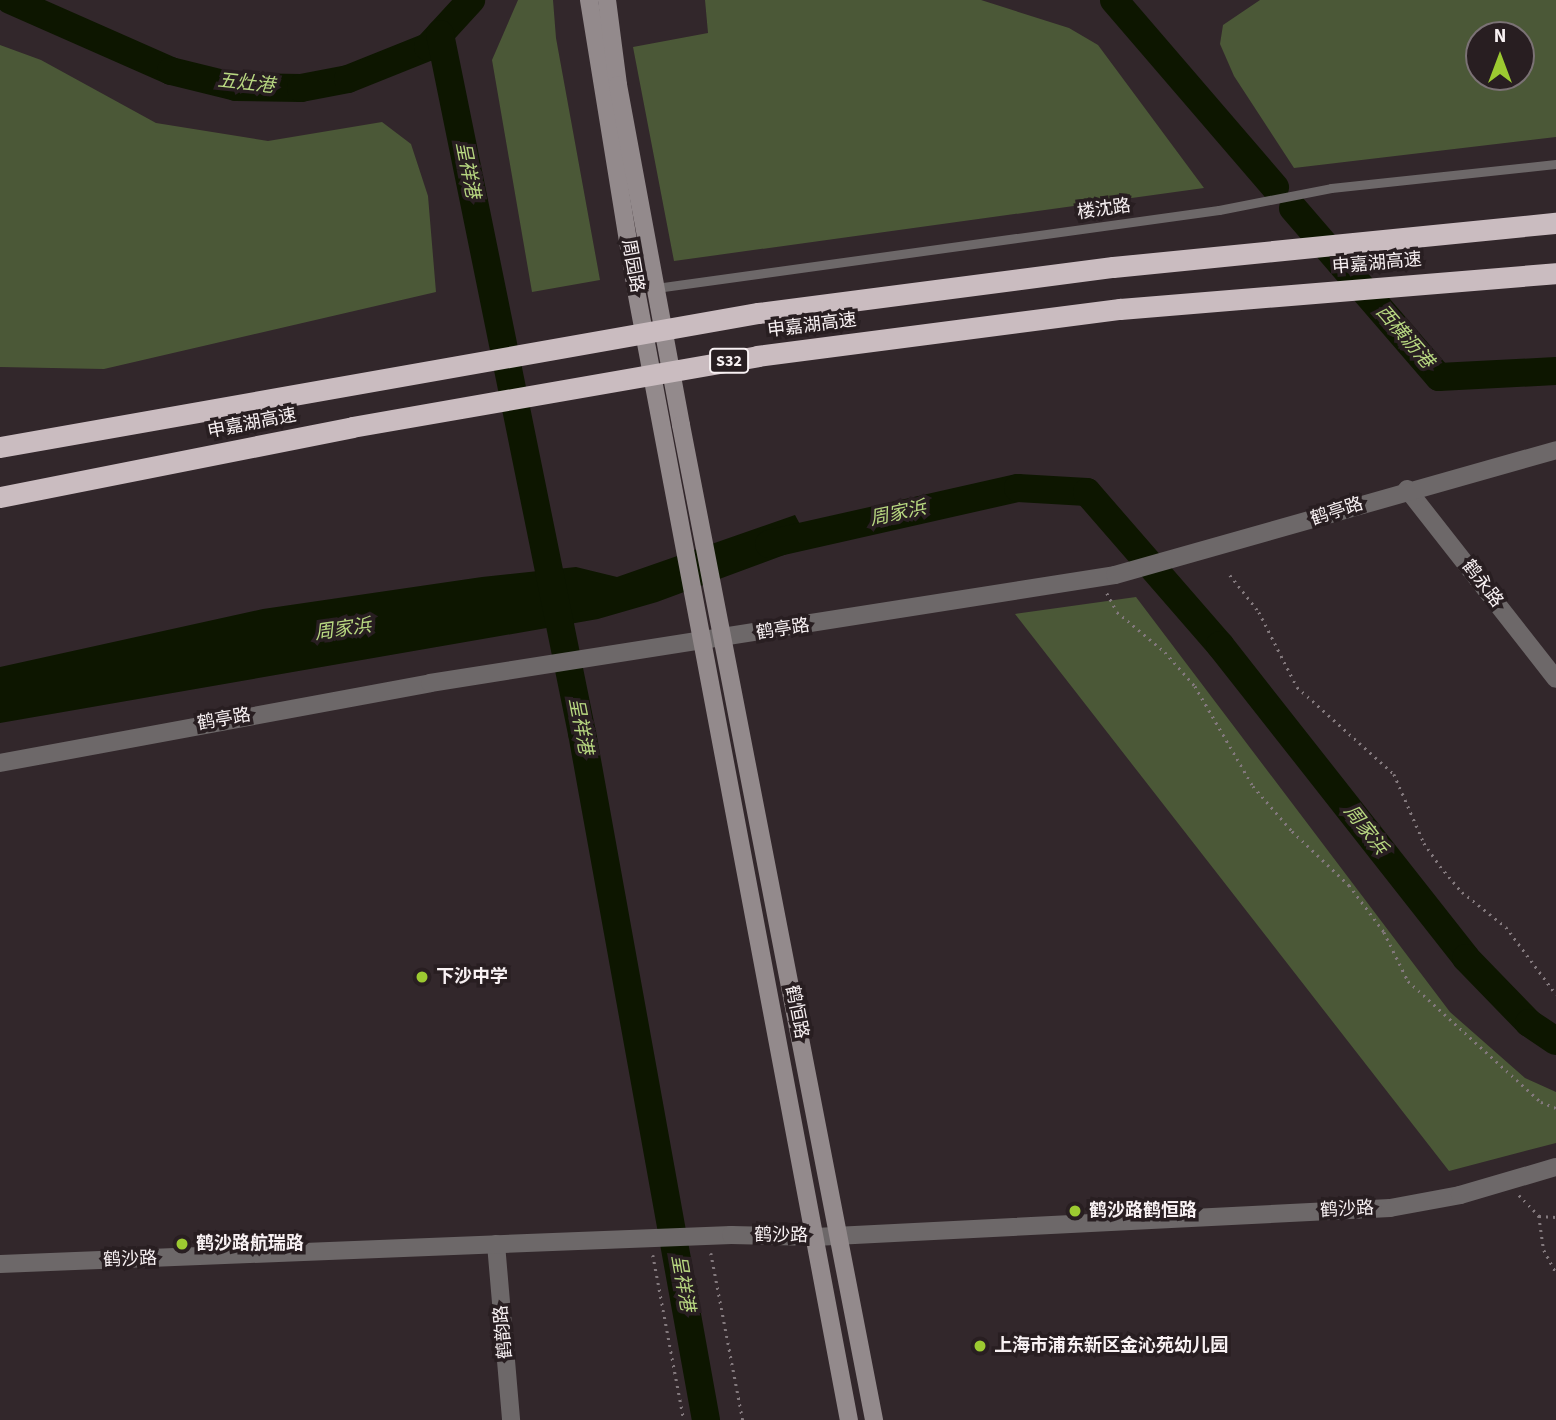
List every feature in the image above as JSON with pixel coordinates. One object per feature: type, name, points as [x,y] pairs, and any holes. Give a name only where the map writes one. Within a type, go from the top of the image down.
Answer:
[{"type":"highway","name":"申嘉湖高速","points":[[0,447],[758,313],[1113,267],[1556,222]]},
{"type":"highway","name":"申嘉湖高速","points":[[0,497],[352,427],[757,356],[1120,309],[1556,273]]},
{"type":"highway","points":[[1467,279],[1556,278]]},
{"type":"street","name":"周园路","points":[[589,0],[696,609]]},
{"type":"street","name":"周园路","points":[[607,0],[618,85],[716,604]]},
{"type":"street","name":"鹤亭路","points":[[0,763],[525,669],[722,640],[1107,576],[1187,555],[1407,489],[1556,450]]},
{"type":"street","name":"鹤永路","points":[[1407,489],[1556,679]]},
{"type":"street","name":"鹤恒路","points":[[716,604],[874,1420]]},
{"type":"street","name":"鹤恒路","points":[[696,609],[849,1420]]},
{"type":"street","name":"鹤沙路","points":[[0,1264],[650,1238],[840,1236],[1390,1208],[1460,1195],[1556,1167]]},
{"type":"street","name":"鹤韵路","points":[[496,1244],[511,1420]]},
{"type":"lane","name":"楼沈路","points":[[656,288],[1219,211],[1331,188],[1556,164]]},
{"type":"path","points":[[1230,575],[1259,612],[1297,687],[1394,774],[1424,843],[1440,866],[1469,899],[1506,927],[1556,994]]},
{"type":"path","points":[[1107,576],[1118,612],[1166,652],[1195,686],[1254,786],[1292,831],[1349,885],[1384,932],[1408,981],[1541,1102],[1556,1108]]},
{"type":"path","points":[[1505,1180],[1539,1216],[1544,1251],[1556,1273]]},
{"type":"path","points":[[1539,1216],[1556,1217]]},
{"type":"path","points":[[707,1237],[743,1420]]},
{"type":"path","points":[[650,1238],[684,1420]]},
{"type":"green space","points":[[518,0],[553,0],[556,38],[600,280],[532,292],[492,60]]},
{"type":"green space","points":[[705,0],[981,0],[1069,28],[1098,45],[1204,188],[674,261],[633,47],[708,33]]},
{"type":"green space","points":[[1260,0],[1556,0],[1556,137],[1294,168],[1234,76],[1220,44],[1223,25]]},
{"type":"green space","points":[[0,45],[41,60],[156,123],[268,141],[382,122],[411,144],[428,196],[436,292],[104,369],[0,367]]},
{"type":"green space","points":[[1136,597],[1450,1012],[1525,1078],[1556,1092],[1556,1143],[1449,1171],[1015,614]]},
{"type":"water","points":[[795,515],[811,545],[657,602],[598,619],[0,723],[0,667],[263,609],[482,577],[576,567],[617,577]]},
{"type":"waterway","name":"五灶港","points":[[10,0],[171,71],[236,87],[301,88],[348,79],[428,47],[471,0]]},
{"type":"waterway","name":"西横沥港","points":[[1114,0],[1275,187]]},
{"type":"waterway","name":"呈祥港","points":[[440,34],[582,733],[706,1420]]},
{"type":"waterway","name":"西横沥港","points":[[1293,208],[1439,377],[1556,371]]},
{"type":"waterway","name":"周家浜","points":[[769,544],[1018,488],[1087,492],[1220,645],[1466,958],[1529,1023],[1556,1041]]},
{"type":"place","name":"下沙中学","points":[[422,977]]},
{"type":"place","name":"鹤沙路鹤恒路","points":[[1075,1211]]},
{"type":"place","name":"鹤沙路航瑞路","points":[[182,1244]]},
{"type":"place","name":"上海市浦东新区金沁苑幼儿园","points":[[980,1346]]}]
